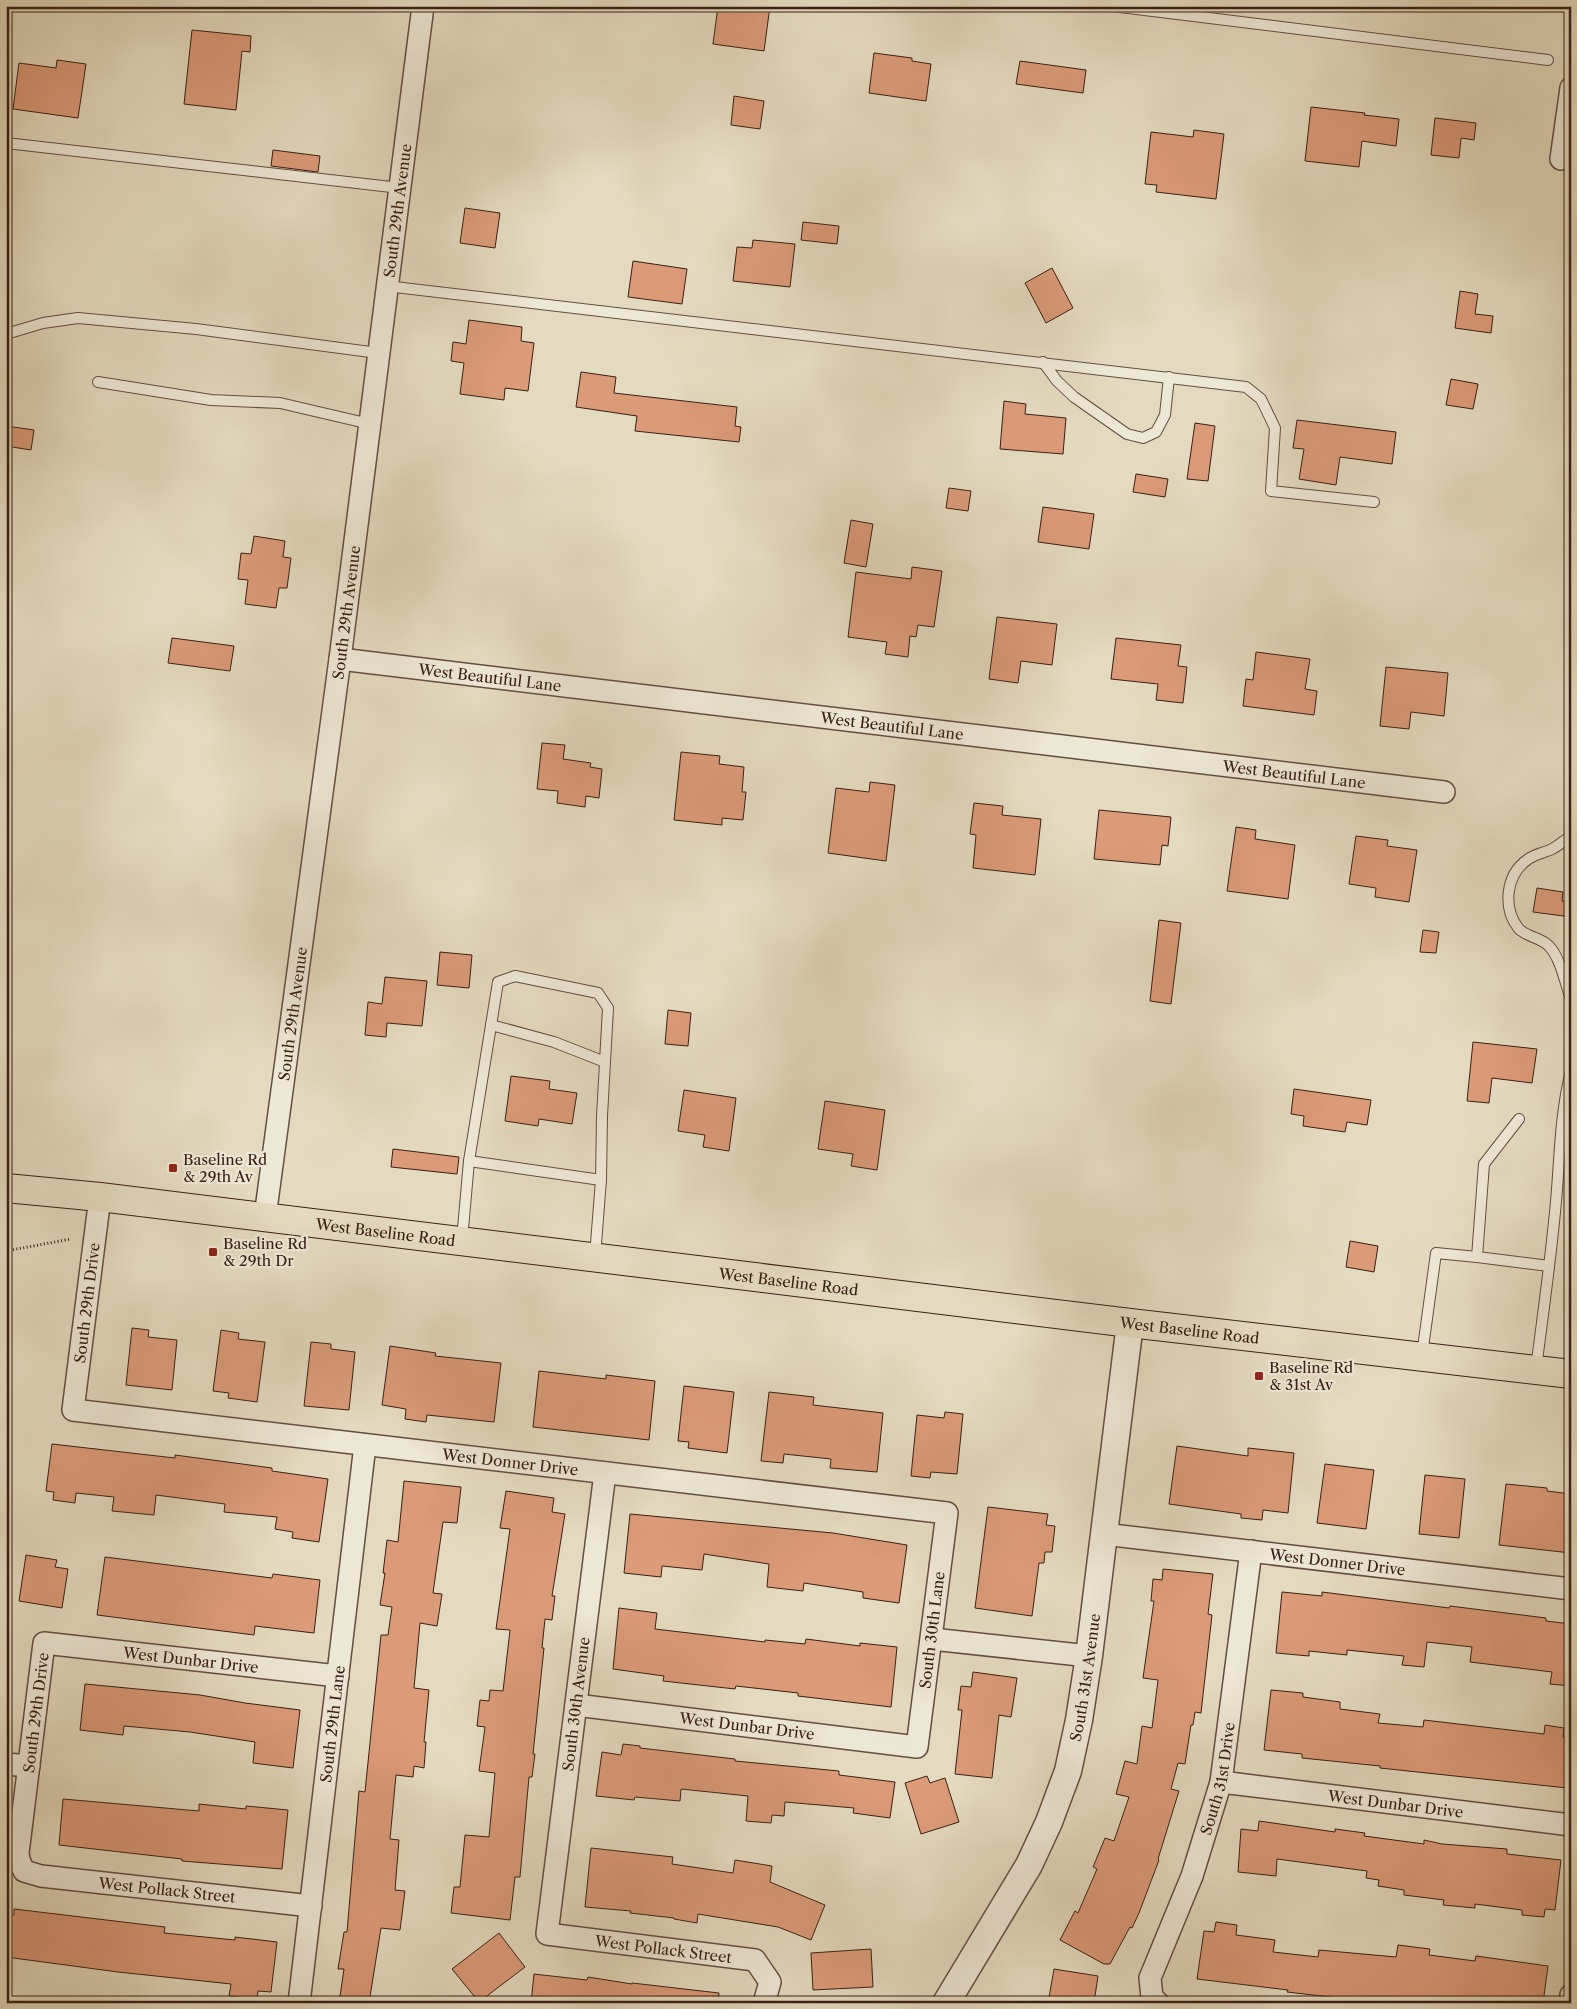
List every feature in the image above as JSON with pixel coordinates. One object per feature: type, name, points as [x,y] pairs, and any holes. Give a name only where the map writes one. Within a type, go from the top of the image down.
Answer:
[{"type":"main road","name":"West Baseline Road","points":[[6,1188],[100,1197],[1130,1323],[1571,1374]]},
{"type":"street","name":"South 29th Avenue","points":[[265,1217],[340,659],[423,6]]},
{"type":"street","points":[[1561,159],[1571,88]]},
{"type":"street","name":"West Beautiful Lane","points":[[340,659],[1444,792]]},
{"type":"street","name":"South 29th Drive","points":[[73,1410],[100,1197]]},
{"type":"street","name":"South 31st Avenue","points":[[946,2003],[1029,1865],[1049,1822],[1068,1771],[1080,1720],[1089,1656],[1130,1323]]},
{"type":"street","name":"West Donner Drive","points":[[73,1410],[947,1513]]},
{"type":"street","name":"South 29th Lane","points":[[299,2003],[365,1445]]},
{"type":"street","name":"South 30th Avenue","points":[[547,1934],[605,1473]]},
{"type":"street","name":"South 30th Lane","points":[[917,1747],[947,1513]]},
{"type":"street","name":"West Donner Drive","points":[[1104,1534],[1571,1589]]},
{"type":"street","name":"South 31st Drive","points":[[1155,2000],[1150,1978],[1192,1876],[1221,1782],[1251,1551]]},
{"type":"street","points":[[932,1639],[1089,1656]]},
{"type":"street","name":"South 29th Drive","points":[[24,1871],[18,1853],[44,1643]]},
{"type":"street","name":"West Dunbar Drive","points":[[44,1643],[338,1676]]},
{"type":"street","name":"West Dunbar Drive","points":[[576,1704],[917,1747]]},
{"type":"street","points":[[6,1764],[29,1766]]},
{"type":"street","name":"West Dunbar Drive","points":[[1221,1782],[1571,1825]]},
{"type":"street","name":"West Pollack Street","points":[[24,1871],[41,1876],[311,1906]]},
{"type":"street","name":"West Pollack Street","points":[[547,1934],[755,1960],[770,1982],[764,2003]]},
{"type":"street","points":[[1570,2003],[1571,1995]]},
{"type":"lane","points":[[1112,6],[1548,60]]},
{"type":"lane","points":[[7,142],[400,188]]},
{"type":"lane","points":[[386,286],[1246,387],[1261,399],[1275,428],[1271,491],[1374,502]]},
{"type":"lane","points":[[6,334],[43,323],[78,318],[196,329],[378,353]]},
{"type":"lane","points":[[1043,362],[1057,381],[1074,397],[1127,434],[1143,438],[1156,432],[1165,416],[1169,377]]},
{"type":"lane","points":[[98,382],[212,400],[280,403],[370,424]]},
{"type":"lane","points":[[1571,836],[1552,849],[1528,858],[1514,872],[1508,897],[1512,916],[1520,929],[1548,944],[1556,956],[1571,1000]]},
{"type":"lane","points":[[462,1241],[469,1162],[498,982],[516,976],[598,993],[608,1008],[601,1180],[595,1257]]},
{"type":"lane","points":[[491,1025],[554,1042],[605,1062]]},
{"type":"lane","points":[[1536,1369],[1556,1212],[1565,1093],[1571,1071]]},
{"type":"lane","points":[[1477,1257],[1484,1164],[1519,1119]]},
{"type":"lane","points":[[469,1162],[601,1180]]},
{"type":"lane","points":[[1422,1356],[1436,1253],[1549,1266]]},
{"type":"path","points":[[6,1250],[71,1239]]},
{"type":"path","points":[[6,1363],[10,1410],[6,1437]]},
{"type":"building","points":[[718,6],[770,6],[764,51],[713,44]]},
{"type":"building","points":[[192,30],[251,36],[250,52],[242,51],[236,110],[184,104]]},
{"type":"building","points":[[874,53],[912,58],[912,61],[931,64],[926,101],[869,93]]},
{"type":"building","points":[[57,60],[86,64],[78,118],[13,109],[19,63],[56,68]]},
{"type":"building","points":[[1020,61],[1086,70],[1083,93],[1016,84]]},
{"type":"building","points":[[734,96],[764,101],[760,129],[731,125]]},
{"type":"building","points":[[1311,107],[1399,119],[1396,146],[1362,141],[1359,167],[1305,161]]},
{"type":"building","points":[[1435,118],[1476,123],[1474,140],[1461,138],[1459,158],[1431,155]]},
{"type":"building","points":[[1194,130],[1224,134],[1216,199],[1156,192],[1157,185],[1145,184],[1151,132],[1193,137]]},
{"type":"building","points":[[273,150],[320,156],[318,172],[271,166]]},
{"type":"building","points":[[465,208],[500,213],[495,248],[460,243]]},
{"type":"building","points":[[803,222],[839,226],[837,244],[801,240]]},
{"type":"building","points":[[753,240],[795,244],[790,287],[733,281],[737,247],[752,248]]},
{"type":"building","points":[[633,261],[687,269],[682,304],[628,297]]},
{"type":"building","points":[[1052,268],[1073,308],[1046,323],[1025,283]]},
{"type":"building","points":[[1460,291],[1478,294],[1475,314],[1493,316],[1491,333],[1455,328]]},
{"type":"building","points":[[469,320],[522,327],[521,341],[534,343],[528,391],[505,388],[504,400],[460,394],[464,363],[451,361],[453,342],[466,344]]},
{"type":"building","points":[[581,372],[616,377],[614,393],[737,407],[735,426],[741,427],[739,442],[635,431],[637,416],[576,407]]},
{"type":"building","points":[[1451,379],[1478,384],[1473,409],[1446,405]]},
{"type":"building","points":[[1004,401],[1026,404],[1025,414],[1066,418],[1063,454],[1000,449]]},
{"type":"building","points":[[1297,420],[1396,432],[1392,464],[1340,457],[1336,485],[1299,479],[1304,449],[1293,448]]},
{"type":"building","points":[[1195,423],[1215,426],[1208,481],[1187,479]]},
{"type":"building","points":[[6,426],[34,430],[31,450],[6,446]]},
{"type":"building","points":[[1136,474],[1168,479],[1165,497],[1133,492]]},
{"type":"building","points":[[949,488],[971,491],[968,511],[946,508]]},
{"type":"building","points":[[1043,507],[1094,514],[1089,549],[1038,542]]},
{"type":"building","points":[[851,520],[873,524],[866,567],[844,563]]},
{"type":"building","points":[[254,536],[285,541],[283,557],[291,558],[287,588],[279,588],[276,608],[245,604],[248,580],[238,579],[241,553],[251,554]]},
{"type":"building","points":[[912,567],[942,571],[934,627],[918,625],[916,637],[910,636],[908,657],[885,654],[887,642],[848,637],[856,572],[911,579]]},
{"type":"building","points":[[997,617],[1057,624],[1052,665],[1021,661],[1018,683],[989,679]]},
{"type":"building","points":[[172,638],[234,646],[230,671],[168,663]]},
{"type":"building","points":[[1116,638],[1181,645],[1178,666],[1187,667],[1183,703],[1156,700],[1158,684],[1111,679]]},
{"type":"building","points":[[1256,652],[1310,659],[1305,689],[1317,691],[1314,715],[1243,706],[1246,679],[1253,680]]},
{"type":"building","points":[[1386,667],[1448,673],[1444,716],[1411,712],[1409,729],[1380,726]]},
{"type":"building","points":[[542,743],[565,745],[563,759],[591,763],[590,767],[602,769],[599,798],[586,796],[585,807],[557,803],[558,791],[537,789]]},
{"type":"building","points":[[681,752],[720,756],[719,764],[744,767],[742,792],[746,792],[743,820],[722,818],[722,825],[674,820]]},
{"type":"building","points":[[870,782],[895,785],[886,861],[828,853],[836,788],[869,792]]},
{"type":"building","points":[[974,803],[1003,806],[1002,815],[1041,819],[1035,875],[973,868],[976,835],[970,834]]},
{"type":"building","points":[[1099,810],[1171,817],[1168,846],[1162,845],[1160,865],[1094,859]]},
{"type":"building","points":[[1236,827],[1256,830],[1255,839],[1295,845],[1288,899],[1227,891]]},
{"type":"building","points":[[1356,836],[1388,840],[1387,846],[1417,850],[1409,902],[1375,897],[1376,888],[1349,884]]},
{"type":"building","points":[[1537,888],[1563,892],[1562,901],[1571,902],[1571,917],[1533,912]]},
{"type":"building","points":[[1159,920],[1181,923],[1171,1004],[1150,1001]]},
{"type":"building","points":[[1423,930],[1439,932],[1436,953],[1420,952]]},
{"type":"building","points":[[440,952],[472,955],[469,988],[437,985]]},
{"type":"building","points":[[385,977],[427,981],[422,1026],[387,1023],[386,1037],[365,1035],[368,1002],[382,1004]]},
{"type":"building","points":[[668,1010],[691,1013],[688,1046],[665,1044]]},
{"type":"building","points":[[1473,1042],[1537,1049],[1532,1083],[1492,1078],[1489,1103],[1467,1101]]},
{"type":"building","points":[[511,1076],[550,1081],[549,1089],[577,1093],[572,1124],[539,1119],[538,1126],[505,1121]]},
{"type":"building","points":[[1294,1089],[1371,1100],[1367,1125],[1347,1122],[1345,1132],[1303,1126],[1304,1116],[1291,1114]]},
{"type":"building","points":[[684,1090],[736,1098],[729,1151],[703,1147],[705,1135],[678,1131]]},
{"type":"building","points":[[825,1101],[885,1110],[877,1170],[851,1166],[853,1154],[818,1149]]},
{"type":"building","points":[[393,1149],[459,1157],[457,1174],[391,1167]]},
{"type":"building","points":[[1350,1241],[1378,1246],[1374,1272],[1346,1267]]},
{"type":"building","points":[[132,1328],[149,1330],[148,1337],[177,1340],[172,1390],[126,1385]]},
{"type":"building","points":[[221,1330],[239,1333],[238,1339],[265,1342],[257,1402],[228,1398],[229,1393],[213,1391]]},
{"type":"building","points":[[311,1342],[331,1344],[331,1349],[355,1352],[349,1410],[304,1406]]},
{"type":"building","points":[[390,1346],[436,1353],[435,1356],[501,1363],[494,1422],[427,1415],[426,1422],[405,1419],[406,1409],[382,1405]]},
{"type":"building","points":[[539,1371],[606,1379],[606,1375],[655,1381],[649,1440],[533,1427]]},
{"type":"building","points":[[684,1386],[734,1392],[727,1453],[688,1448],[689,1442],[678,1441]]},
{"type":"building","points":[[769,1392],[814,1397],[813,1405],[883,1413],[877,1472],[830,1468],[831,1459],[784,1454],[783,1463],[761,1461]]},
{"type":"building","points":[[945,1412],[963,1414],[957,1474],[931,1472],[930,1478],[911,1476],[917,1415],[944,1418]]},
{"type":"building","points":[[52,1444],[175,1458],[175,1455],[272,1468],[272,1471],[328,1479],[319,1542],[292,1538],[293,1532],[275,1529],[277,1517],[224,1512],[225,1504],[156,1495],[154,1515],[112,1511],[114,1497],[76,1493],[75,1503],[53,1500],[54,1492],[46,1491]]},
{"type":"building","points":[[1177,1446],[1248,1456],[1248,1448],[1294,1453],[1288,1513],[1263,1510],[1262,1520],[1241,1518],[1241,1514],[1169,1504]]},
{"type":"building","points":[[1325,1464],[1374,1470],[1366,1529],[1317,1523]]},
{"type":"building","points":[[1425,1475],[1465,1479],[1459,1538],[1419,1534]]},
{"type":"building","points":[[404,1481],[461,1487],[457,1523],[443,1522],[433,1593],[442,1594],[437,1626],[420,1623],[414,1688],[429,1690],[424,1742],[426,1742],[424,1768],[414,1766],[413,1777],[396,1775],[390,1839],[399,1840],[395,1890],[405,1891],[400,1930],[381,1928],[369,2003],[339,2003],[344,1969],[338,1969],[344,1932],[347,1932],[359,1791],[365,1792],[381,1635],[388,1635],[392,1607],[380,1605],[385,1573],[383,1573],[387,1540],[398,1542]]},
{"type":"building","points":[[1506,1484],[1547,1488],[1547,1491],[1571,1494],[1571,1553],[1499,1545]]},
{"type":"building","points":[[506,1491],[554,1498],[552,1512],[565,1514],[552,1596],[555,1596],[552,1620],[545,1619],[542,1648],[544,1648],[533,1754],[535,1754],[532,1777],[529,1777],[520,1877],[515,1877],[510,1920],[451,1913],[454,1887],[460,1887],[465,1835],[489,1837],[495,1773],[479,1771],[485,1727],[477,1726],[480,1700],[489,1701],[490,1690],[503,1691],[510,1630],[496,1629],[510,1529],[500,1528]]},
{"type":"building","points":[[988,1507],[1048,1514],[1046,1525],[1055,1526],[1052,1552],[1045,1552],[1044,1563],[1039,1563],[1032,1616],[975,1608]]},
{"type":"building","points":[[630,1514],[833,1533],[907,1545],[899,1603],[863,1598],[863,1592],[804,1583],[803,1591],[767,1587],[769,1564],[704,1554],[702,1570],[662,1566],[661,1577],[624,1573]]},
{"type":"building","points":[[26,1555],[57,1560],[55,1567],[68,1569],[62,1608],[19,1601]]},
{"type":"building","points":[[105,1557],[272,1578],[273,1574],[320,1580],[314,1633],[255,1626],[254,1635],[97,1615]]},
{"type":"building","points":[[1163,1569],[1213,1574],[1208,1614],[1212,1615],[1201,1713],[1195,1712],[1185,1764],[1178,1763],[1171,1789],[1179,1791],[1159,1860],[1139,1913],[1110,1964],[1104,1964],[1060,1940],[1075,1911],[1078,1913],[1097,1869],[1093,1867],[1105,1838],[1114,1841],[1129,1797],[1116,1794],[1125,1761],[1137,1764],[1142,1726],[1152,1728],[1158,1680],[1143,1678],[1154,1601],[1151,1601],[1153,1579],[1162,1580]]},
{"type":"building","points":[[1282,1592],[1322,1596],[1322,1592],[1449,1608],[1450,1606],[1546,1618],[1546,1621],[1571,1624],[1571,1686],[1550,1684],[1552,1672],[1470,1662],[1472,1647],[1427,1642],[1424,1667],[1402,1665],[1404,1656],[1347,1650],[1347,1655],[1309,1651],[1309,1656],[1276,1653]]},
{"type":"building","points":[[619,1608],[657,1613],[655,1629],[765,1642],[765,1640],[805,1644],[806,1639],[860,1646],[860,1643],[897,1647],[891,1707],[798,1696],[798,1693],[736,1686],[735,1689],[663,1681],[664,1676],[613,1669]]},
{"type":"building","points":[[973,1672],[1017,1678],[1011,1717],[999,1715],[992,1778],[955,1774],[962,1710],[958,1710],[961,1686],[971,1687]]},
{"type":"building","points":[[85,1684],[200,1695],[300,1710],[293,1768],[253,1763],[255,1742],[190,1732],[124,1726],[123,1735],[80,1730]]},
{"type":"building","points":[[1271,1690],[1303,1693],[1303,1697],[1340,1702],[1340,1709],[1380,1714],[1378,1723],[1423,1727],[1424,1720],[1544,1734],[1545,1725],[1564,1728],[1563,1737],[1571,1738],[1571,1758],[1567,1788],[1380,1768],[1380,1766],[1302,1758],[1302,1754],[1264,1750]]},
{"type":"building","points":[[623,1744],[640,1746],[640,1748],[735,1759],[735,1761],[839,1771],[839,1775],[895,1782],[890,1818],[853,1813],[854,1808],[785,1802],[784,1816],[772,1815],[771,1823],[746,1821],[748,1796],[681,1789],[680,1801],[635,1797],[634,1800],[596,1796],[602,1752],[621,1755]]},
{"type":"building","points":[[927,1776],[930,1783],[945,1778],[959,1822],[921,1834],[905,1783]]},
{"type":"building","points":[[63,1799],[199,1811],[199,1804],[246,1809],[246,1806],[288,1810],[282,1869],[182,1861],[182,1859],[59,1845]]},
{"type":"building","points":[[1259,1821],[1335,1832],[1335,1829],[1365,1833],[1364,1836],[1424,1844],[1424,1840],[1442,1844],[1507,1849],[1507,1854],[1561,1860],[1555,1910],[1545,1909],[1544,1917],[1522,1915],[1522,1910],[1475,1904],[1475,1908],[1443,1905],[1444,1900],[1404,1895],[1404,1890],[1378,1886],[1379,1880],[1366,1878],[1367,1871],[1277,1859],[1276,1876],[1238,1872],[1241,1829],[1258,1831]]},
{"type":"building","points":[[591,1848],[673,1857],[672,1864],[733,1873],[735,1860],[772,1866],[770,1882],[825,1905],[811,1940],[778,1927],[698,1914],[697,1923],[674,1918],[630,1913],[631,1911],[585,1907]]},
{"type":"building","points":[[14,1909],[165,1927],[164,1933],[235,1940],[235,1937],[277,1942],[271,1992],[258,1991],[257,1999],[229,1996],[231,1984],[118,1972],[6,1957],[6,1914],[14,1915]]},
{"type":"building","points":[[1216,1922],[1237,1925],[1236,1935],[1275,1940],[1273,1952],[1318,1957],[1319,1950],[1396,1957],[1398,1945],[1430,1949],[1429,1955],[1475,1961],[1476,1956],[1548,1966],[1543,2003],[1381,2003],[1197,1979],[1204,1931],[1214,1932]]},
{"type":"building","points":[[499,1933],[525,1967],[479,2002],[452,1969]]},
{"type":"building","points":[[871,1949],[873,1987],[813,1990],[811,1953]]},
{"type":"building","points":[[1054,1969],[1098,1976],[1094,2003],[1048,2003]]},
{"type":"building","points":[[534,1974],[587,1980],[588,1977],[632,1984],[719,1993],[718,2003],[531,2003]]},
{"type":"place","name":"Baseline Rd & 29th Av","points":[[173,1168]]},
{"type":"place","name":"Baseline Rd & 29th Dr","points":[[213,1252]]},
{"type":"place","name":"Baseline Rd & 31st Av","points":[[1259,1376]]}]
